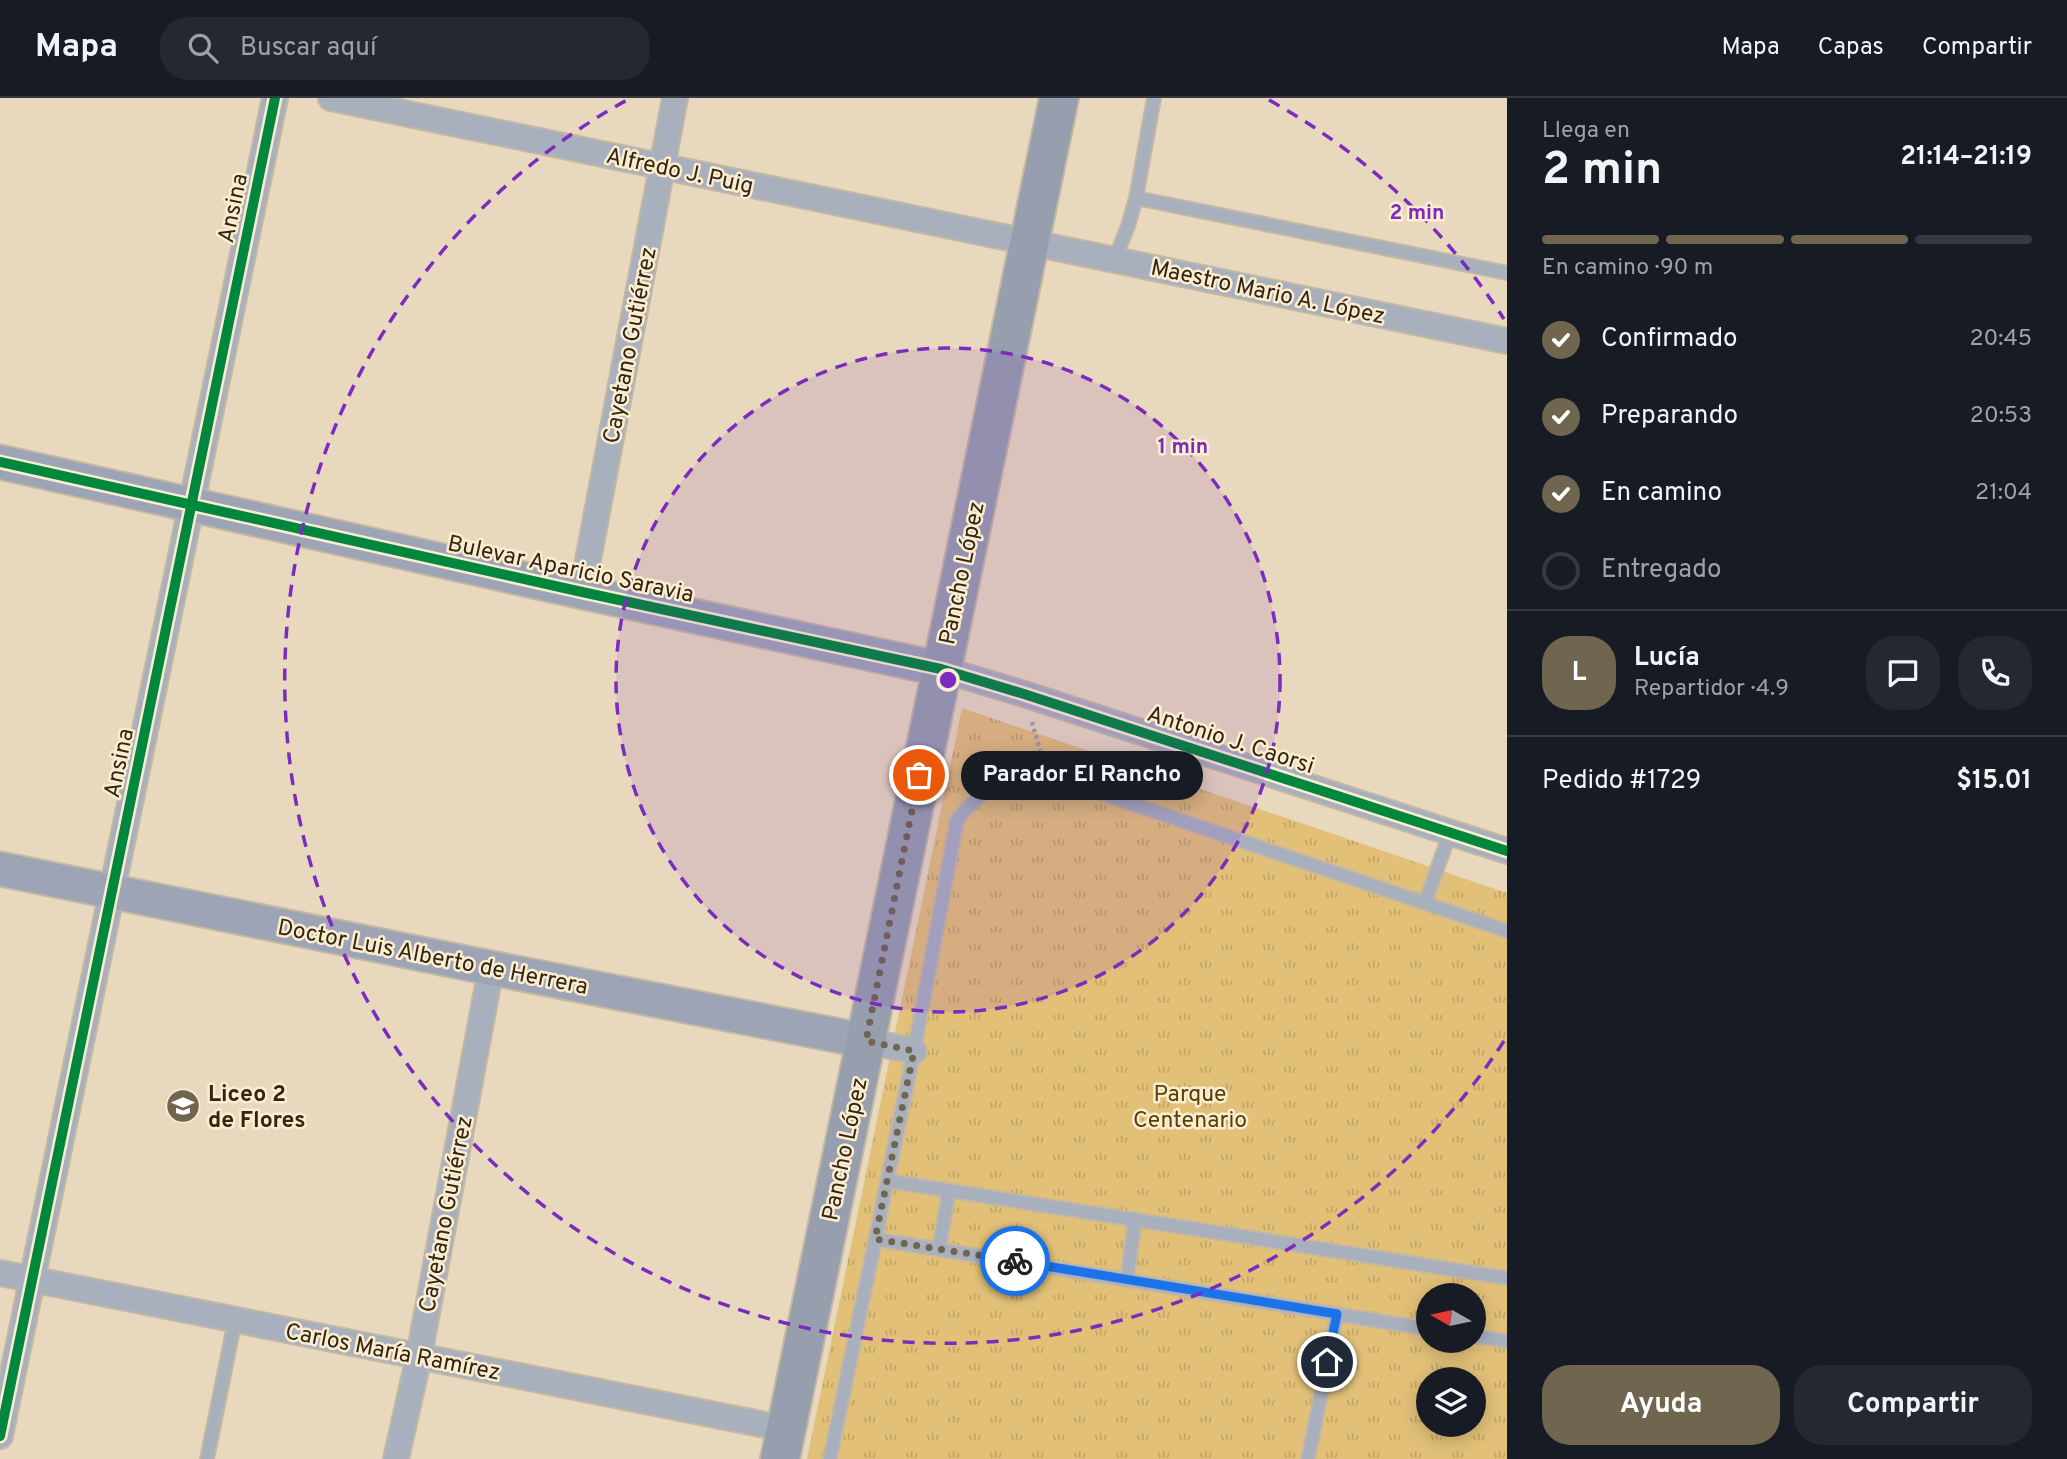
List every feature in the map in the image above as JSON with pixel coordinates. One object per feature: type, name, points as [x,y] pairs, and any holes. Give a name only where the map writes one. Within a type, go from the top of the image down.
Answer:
[{"type":"highway","name":"Pancho López","points":[[783,1444],[1059,98]]},
{"type":"street","name":"Ansina","points":[[0,1436],[275,98]]},
{"type":"street","name":"Alfredo J. Puig","points":[[331,98],[1029,242]]},
{"type":"street","name":"Cayetano Gutiérrez","points":[[582,592],[675,98]]},
{"type":"street","name":"Maestro Mario A. López","points":[[1029,242],[1507,341]]},
{"type":"street","name":"Bulevar Aparicio Saravia","points":[[0,462],[941,669]]},
{"type":"street","name":"Antonio J. Caorsi","points":[[941,669],[1507,851]]},
{"type":"street","name":"Doctor Luis Alberto de Herrera","points":[[0,869],[866,1041]]},
{"type":"street","name":"Cayetano Gutiérrez","points":[[396,1459],[419,1356],[491,968]]},
{"type":"street","points":[[866,1041],[914,1051]]},
{"type":"street","name":"Carlos María Ramírez","points":[[0,1273],[419,1356],[783,1444]]},
{"type":"lane","points":[[1115,259],[1136,198],[1154,98]]},
{"type":"lane","points":[[1136,198],[1507,273]]},
{"type":"lane","points":[[830,1459],[914,1051],[957,821],[977,798],[1007,780],[1031,772],[1047,775],[1507,931]]},
{"type":"lane","points":[[1425,903],[1450,833]]},
{"type":"lane","points":[[888,1181],[1507,1278]]},
{"type":"lane","points":[[939,1249],[949,1191]]},
{"type":"lane","points":[[1126,1280],[1135,1219]]},
{"type":"lane","points":[[875,1239],[1416,1327]]},
{"type":"lane","points":[[1308,1459],[1337,1314]]},
{"type":"lane","points":[[207,1459],[235,1320]]},
{"type":"lane","points":[[1486,1338],[1507,1341]]},
{"type":"path","points":[[1024,694],[1047,775]]},
{"type":"green space","name":"Parque Centenario","points":[[962,708],[1507,893],[1507,1459],[807,1459]]},
{"type":"cycle path","points":[[0,1436],[275,98]]},
{"type":"cycle path","points":[[0,462],[941,669],[1507,851]]},
{"type":"way so far","points":[[919,775],[866,1041],[914,1051],[875,1239],[1015,1261]]},
{"type":"place","name":"Parador El Rancho","points":[[919,775]]},
{"type":"place","name":"Liceo 2 de Flores","points":[[183,1106]]},
{"type":"route","points":[[1015,1261],[1337,1314],[1327,1362]]}]
